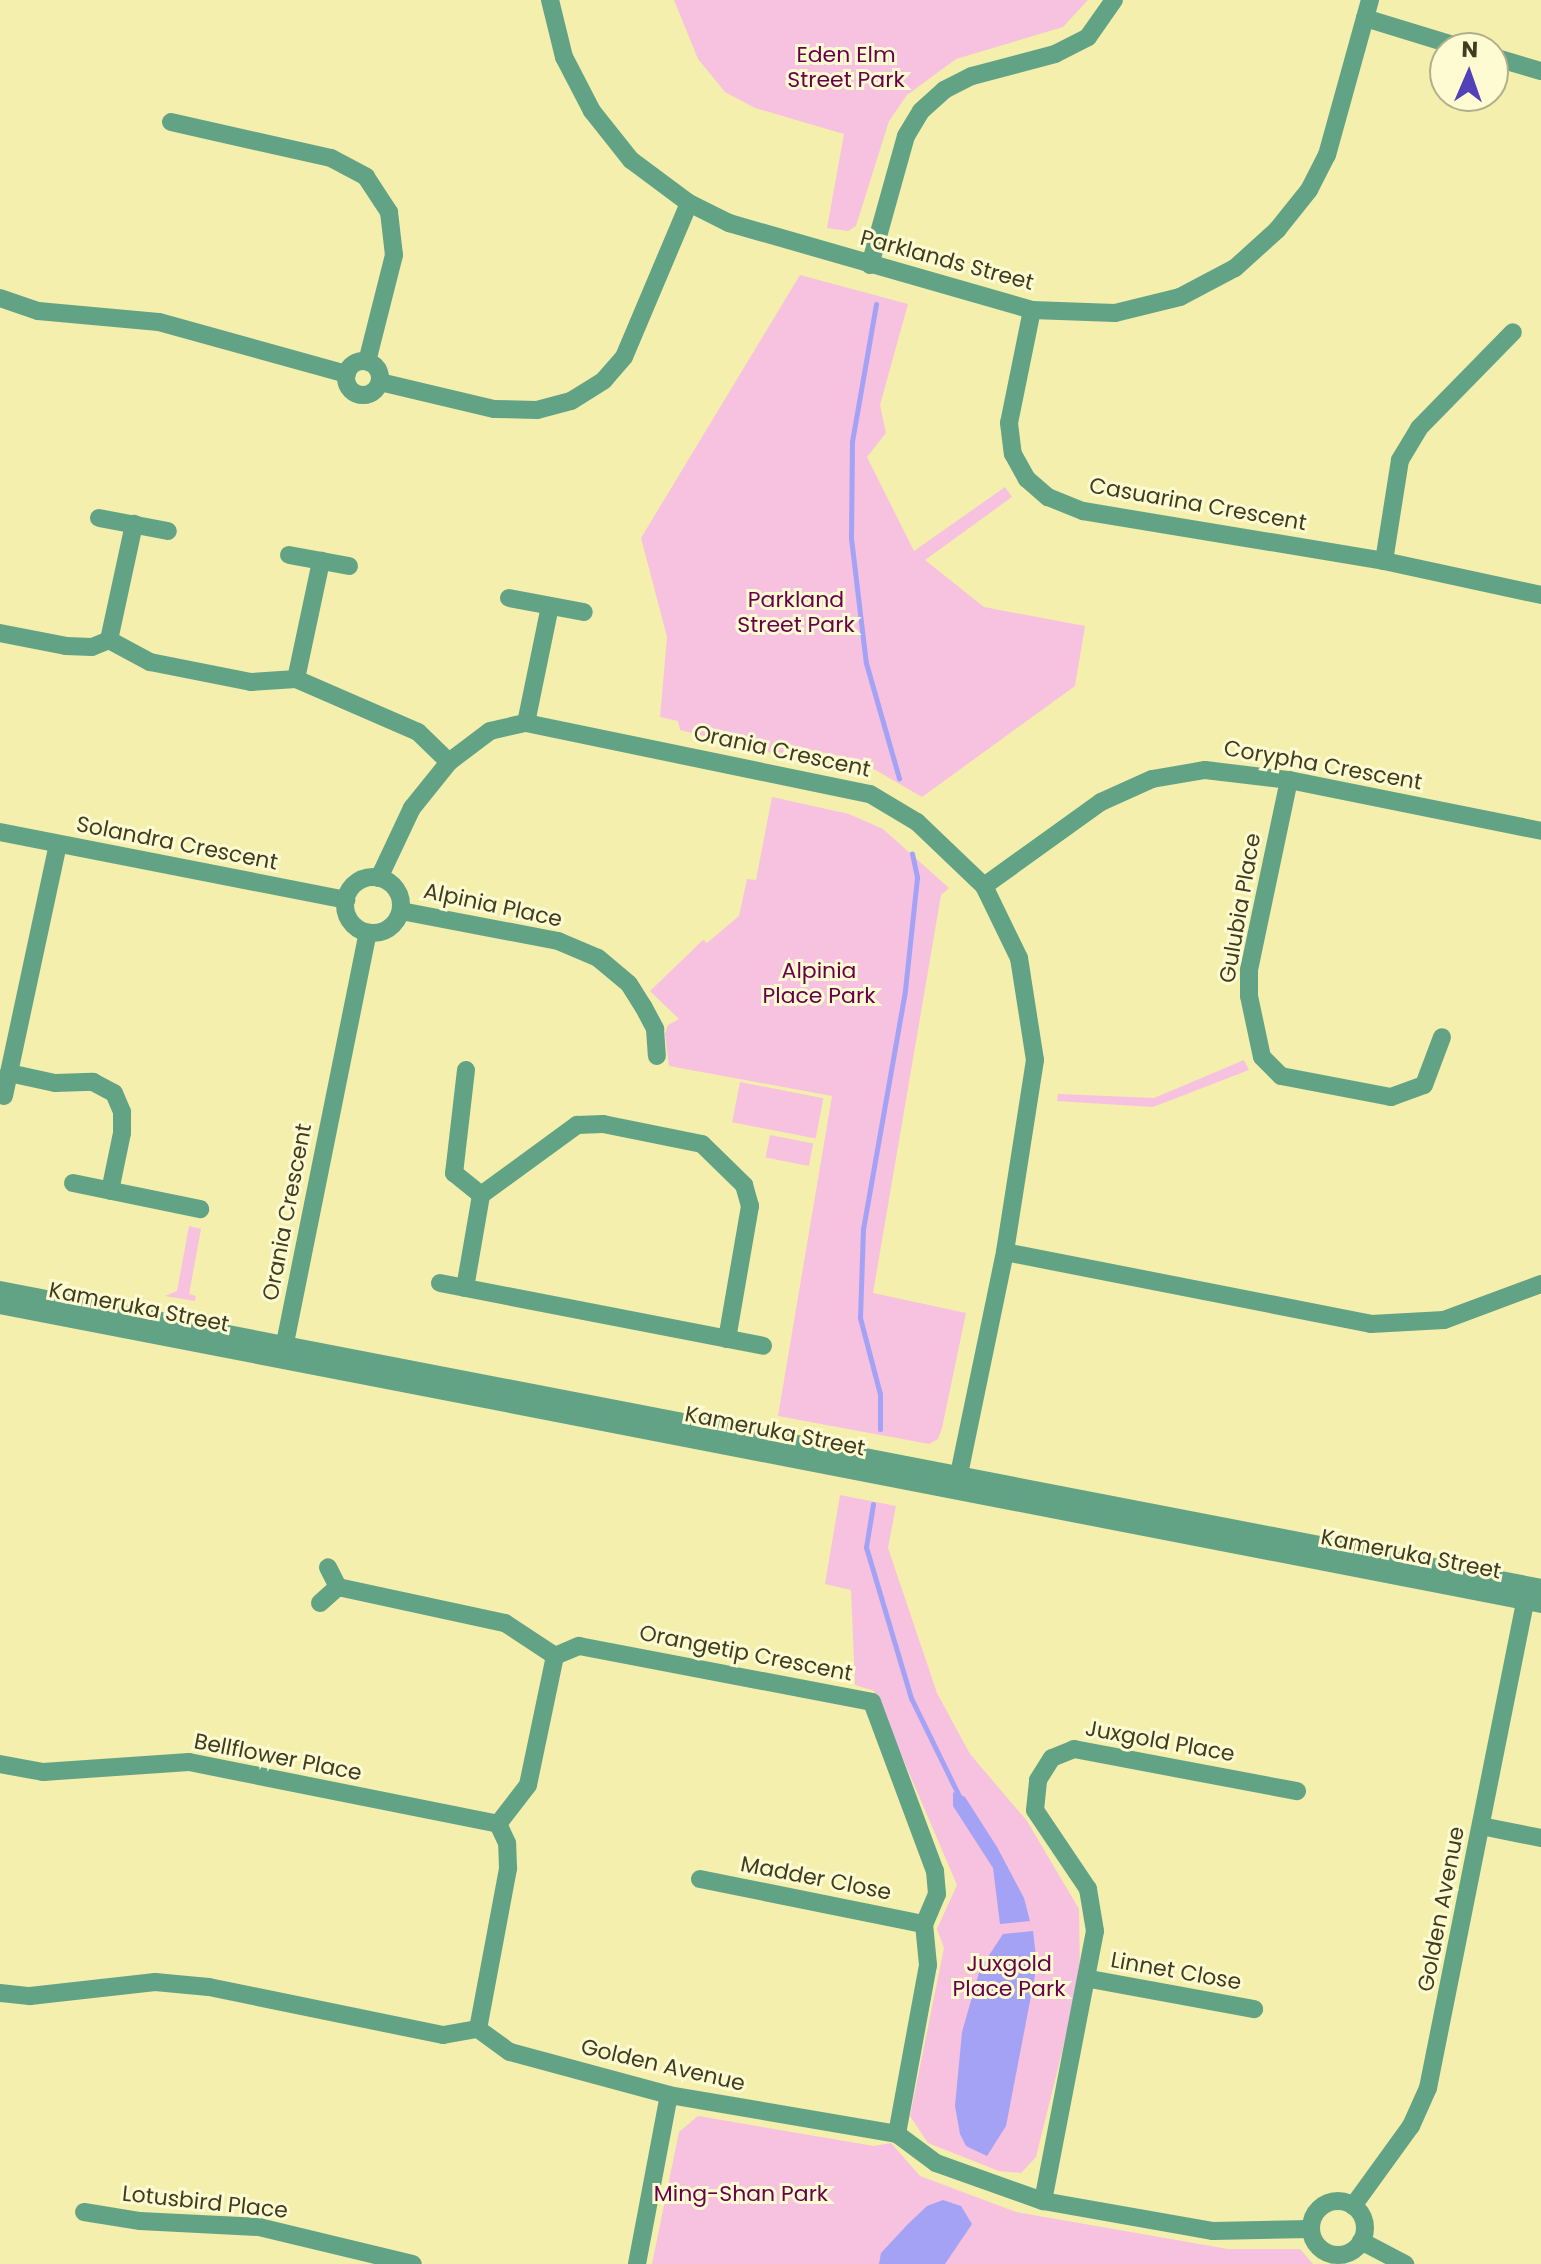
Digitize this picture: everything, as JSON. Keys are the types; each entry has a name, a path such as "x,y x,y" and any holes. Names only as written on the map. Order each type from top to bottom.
{"street":[{"name":"Parklands Street","path":"550,0 564,57 592,111 631,160 689,203 729,223 1032,310 1115,313 1180,297 1235,268 1277,230 1309,190 1327,155 1367,9"},
{"path":"870,265 906,136 921,111 944,90 972,76 1055,54 1088,37 1114,0"},
{"path":"1367,9 1429,34"},
{"path":"1509,62 1541,71"},
{"path":"171,122 331,158 366,177 389,212 394,255 367,362"},
{"path":"380,382 494,409 537,410 571,401 604,380 624,357 689,203"},
{"path":"0,298 38,311 159,322 347,374"},
{"name":"Casuarina Crescent","path":"1032,310 1009,423 1013,454 1027,479 1048,497 1083,511 1384,561 1541,595"},
{"path":"1384,561 1400,460 1419,428 1513,332"},
{"path":"367,362 379,371 380,382 374,391 359,394 350,389 347,374 352,365 367,362"},
{"path":"99,518 168,531"},
{"path":"109,640 134,524"},
{"path":"289,555 349,566"},
{"path":"296,679 321,561"},
{"path":"509,598 584,612"},
{"path":"526,723 550,606"},
{"path":"0,633 66,646 92,647 109,640"},
{"path":"109,640 150,662 251,682 296,679 418,732 449,762"},
{"name":"Orania Crescent","path":"379,878 412,808 449,762 490,731 526,723 870,794 917,822 984,886 1019,958 1035,1060 1005,1252 957,1483"},
{"name":"Corypha Crescent","path":"984,886 1101,802 1152,779 1205,770 1289,780 1541,831"},
{"name":"Gulubia Place","path":"1289,780 1249,970 1251,1010 1262,1057 1281,1076 1391,1097 1424,1085 1442,1037"},
{"name":"Solandra Crescent","path":"0,832 346,900"},
{"path":"4,1096 58,844"},
{"path":"379,878 399,893 401,911 393,926 368,933 353,924 346,900 354,885 379,878"},
{"name":"Alpinia Place","path":"401,911 558,941 598,958 629,984 643,1006 655,1029 657,1056"},
{"name":"Orania Crescent","path":"283,1352 368,933"},
{"path":"466,1070 454,1173 481,1195"},
{"path":"9,1073 55,1083 93,1082 114,1093 122,1112 122,1133 110,1191"},
{"path":"465,1288 481,1195 577,1125 603,1124 702,1144 744,1185 750,1206 727,1339"},
{"path":"73,1183 200,1209"},
{"path":"1005,1252 1371,1324 1444,1320 1540,1289"},
{"path":"440,1283 763,1346"},
{"name":"Kameruka Street","path":"0,1290 283,1352 957,1483 1533,1602"},
{"name":"Kameruka Street","path":"0,1305 283,1352"},
{"name":"Kameruka Street","path":"957,1483 1541,1588"},
{"path":"328,1567 338,1587"},
{"path":"320,1603 338,1587"},
{"path":"0,1993 30,1996 155,1982 209,1987 443,2035 478,2029 508,1868 507,1843 498,1824 528,1785 555,1656 505,1623 338,1587"},
{"name":"Golden Avenue","path":"1353,2206 1411,2126 1428,2088 1481,1826 1533,1602"},
{"name":"Orangetip Crescent","path":"555,1656 579,1646 872,1702 935,1871 937,1894 924,1924 928,1965 897,2134"},
{"name":"Juxgold Place","path":"1043,2201 1090,1979 1095,1931 1088,1889 1035,1810 1038,1780 1052,1758 1074,1749 1096,1750 1297,1791"},
{"name":"Bellflower Place","path":"0,1764 43,1772 189,1762 498,1824"},
{"path":"1481,1826 1541,1838"},
{"name":"Madder Close","path":"700,1879 924,1924"},
{"name":"Linnet Close","path":"1090,1979 1254,2009"},
{"name":"Golden Avenue","path":"478,2029 510,2052 669,2095 897,2134 936,2163 1043,2201 1213,2231 1311,2229"},
{"path":"637,2264 669,2095"},
{"path":"1329,2203 1353,2206 1363,2218 1361,2241 1349,2253 1331,2255 1317,2245 1311,2229 1316,2213 1329,2203"},
{"name":"Lotusbird Place","path":"84,2212 140,2221 259,2227 413,2264"},
{"path":"1361,2241 1405,2264"}],"green space":[{"name":"Eden Elm Street Park","path":"674,0 1088,0 1063,27 956,59 907,95 889,121 856,226 848,231 827,228 844,134 755,108 725,92 698,59"},
{"name":"Parkland Street Park","path":"800,275 908,304 880,405 886,433 867,457 914,551 1005,487 1012,497 925,560 984,607 1085,626 1075,686 922,797 858,760 794,746 784,756 680,730 678,721 660,717 667,637 641,538"},
{"name":"Alpinia Place Park","path":"772,797 849,814 883,829 949,888 941,895 873,1293 966,1313 942,1428 938,1439 929,1444 778,1416 832,1096 669,1066 665,1034 668,1025 679,1019 650,991 703,940 707,943 739,916 747,879 756,880"},
{"path":"1244,1060 1249,1070 1153,1107 1057,1101 1058,1094 1154,1098"},
{"path":"740,1082 823,1098 816,1138 732,1122"},
{"path":"770,1135 813,1143 809,1166 766,1158"},
{"path":"189,1226 201,1229 189,1294 196,1296 195,1301 165,1296 177,1291"},
{"name":"Juxgold Place Park","path":"840,1495 896,1506 888,1548 937,1693 970,1754 1027,1821 1079,1909 1080,1979 1036,2157 1021,2173 999,2171 928,2143 910,2116 944,1948 937,1929 957,1885 874,1691 855,1685 851,1590 825,1584"},
{"name":"Ming-Shan Park","path":"698,2116 874,2146 891,2143 920,2176 1016,2212 1228,2249 1300,2249 1313,2264 652,2264 679,2132"}],"shaded area":[{"path":"953,1792 965,1797 997,1847 1024,1898 1030,1921 1000,1924 993,1868 953,1806"},
{"path":"1033,1931 1037,1965 1006,2126 987,2156 966,2146 960,2134 955,2106 962,2032 980,1969 1003,1934"},
{"path":"943,2200 961,2206 972,2224 945,2264 879,2264 881,2253 908,2224 927,2206"}],"waterway":[{"path":"876,304 852,441 851,538 866,663 899,778"},
{"path":"880,1429 880,1394 860,1318 863,1229 905,990 917,877 912,854"},
{"path":"873,1504 866,1547 911,1698 960,1798"}]}
